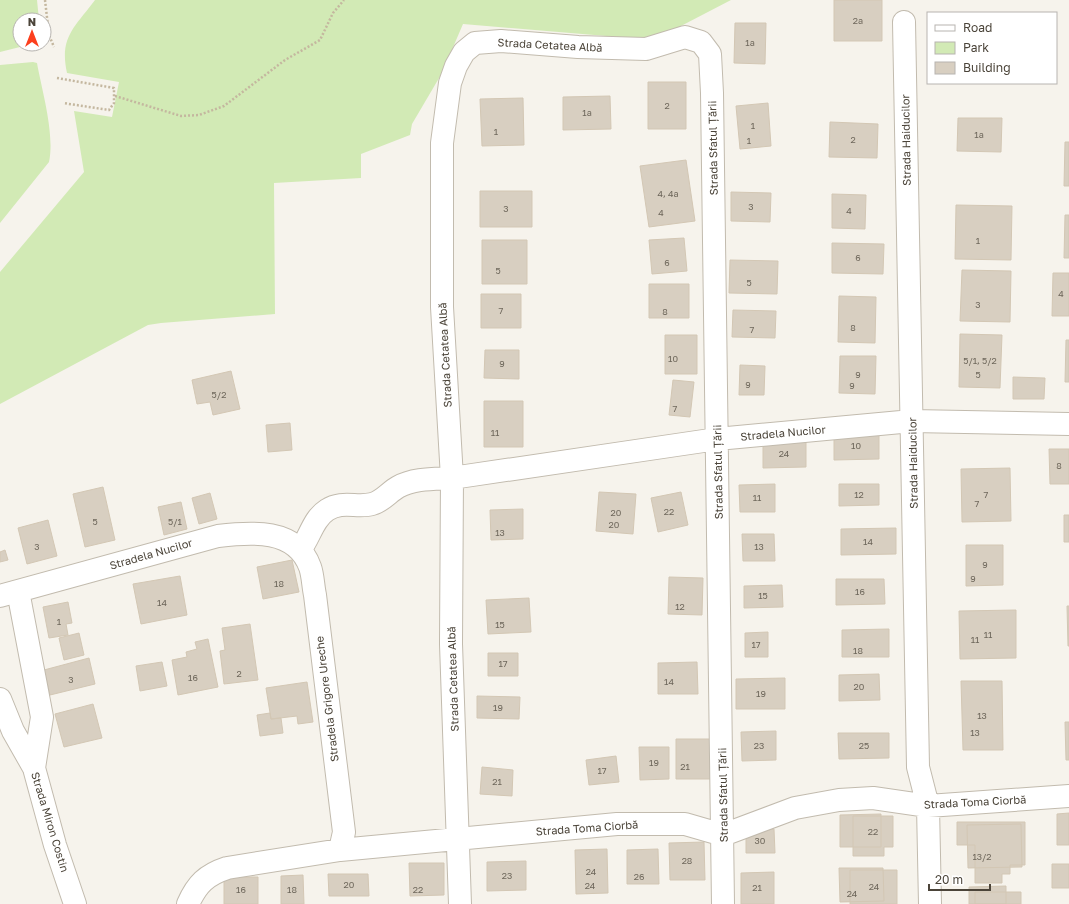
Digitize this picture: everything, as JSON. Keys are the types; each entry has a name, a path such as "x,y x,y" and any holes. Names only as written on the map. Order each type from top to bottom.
{"street":[{"name":"Strada Haiducilor","path":"904,22 918,767 928,806 930,904"},
{"name":"Strada Cetatea Albă","path":"460,904 451,644 452,478 442,307 442,143 450,83 458,61 464,52 476,43 501,41 578,47 646,49 685,37 700,42"},
{"name":"Strada Sfatul Țării","path":"700,42 710,54 712,93 723,904"},
{"name":"Stradela Nucilor","path":"9,594 218,536 252,532 288,540 300,550 308,540 314,524 327,510 342,504 372,504 384,499 398,487 412,482 452,478 717,439 912,421 1069,424"},
{"name":"Stradela Grigore Ureche","path":"300,550 310,566 315,595 344,832 340,850"},
{"path":"9,594 42,717 34,768"},
{"name":"Strada Miron Costin","path":"0,699 12,731 34,768 55,845 75,904"},
{"name":"Strada Toma Ciorbă","path":"188,904 198,885 212,873 227,868 340,850 617,824 685,824 723,835 746,824 795,808 839,800 873,798 928,806 1069,796"}],"path":[{"path":"45,0 50,35 54,47"},
{"path":"115,96 181,116 199,115 224,106 285,60 320,40 334,13 344,0"},
{"path":"57,78 114,88 114,103 109,110 63,103"}],"green space":[{"path":"0,0 37,0 38,12 12,12 12,49 0,52"},
{"path":"95,0 731,0 654,40 463,24 442,73 412,124 410,135 361,154 361,178 274,183 275,314 148,325 0,404 0,272 84,172 74,111 112,117 119,82 67,73 65,61 65,50 70,33"},
{"path":"33,62 37,63 47,112 50,139 49,162 0,223 0,65"}],"building":[{"path":"834,0 882,0 882,41 834,41"},
{"path":"735,23 766,23 765,64 734,63"},
{"path":"648,82 686,82 686,129 648,129"},
{"path":"610,96 611,129 563,130 563,97"},
{"path":"523,98 524,145 482,146 480,99"},
{"path":"768,103 771,146 740,149 736,106"},
{"path":"958,118 1002,118 1001,152 957,151"},
{"path":"830,122 878,124 877,158 829,157"},
{"path":"1065,142 1069,142 1069,186 1064,186"},
{"path":"686,160 695,221 649,227 640,166"},
{"path":"480,191 532,191 532,227 480,227"},
{"path":"731,192 771,193 770,222 731,221"},
{"path":"832,194 866,195 865,229 832,228"},
{"path":"956,205 1012,206 1011,260 955,259"},
{"path":"1065,215 1069,215 1069,258 1064,258"},
{"path":"684,238 687,271 652,274 649,240"},
{"path":"482,240 527,240 527,284 482,284"},
{"path":"832,243 884,244 883,274 832,273"},
{"path":"730,260 778,261 777,294 729,293"},
{"path":"962,270 1011,271 1010,322 960,321"},
{"path":"1053,273 1069,273 1069,316 1052,316"},
{"path":"649,284 689,284 689,318 649,318"},
{"path":"481,294 521,294 521,328 481,328"},
{"path":"839,296 876,297 875,343 838,342"},
{"path":"733,310 776,311 775,338 732,337"},
{"path":"960,334 1002,335 1000,388 959,387"},
{"path":"665,335 697,335 697,374 665,374"},
{"path":"1066,340 1069,340 1069,382 1065,382"},
{"path":"485,350 519,350 519,379 484,378"},
{"path":"840,356 876,356 875,394 839,393"},
{"path":"740,365 765,366 764,395 739,395"},
{"path":"231,371 240,409 213,415 210,402 197,404 192,380"},
{"path":"1013,377 1045,378 1044,399 1013,399"},
{"path":"673,380 694,382 690,417 669,415"},
{"path":"484,401 523,401 523,447 484,447"},
{"path":"290,423 292,450 268,452 266,425"},
{"path":"879,432 879,459 834,460 834,433"},
{"path":"806,439 806,467 763,468 763,440"},
{"path":"1049,449 1069,449 1069,484 1050,484"},
{"path":"1010,468 1011,521 962,522 961,469"},
{"path":"775,484 775,512 740,512 739,485"},
{"path":"839,484 879,484 879,505 839,506"},
{"path":"103,487 115,540 85,547 73,494"},
{"path":"599,492 636,494 633,534 596,531"},
{"path":"681,492 688,525 658,532 651,498"},
{"path":"210,493 217,519 199,524 192,498"},
{"path":"181,502 187,529 164,535 158,507"},
{"path":"523,509 523,539 491,540 490,510"},
{"path":"1064,515 1069,515 1069,542 1064,542"},
{"path":"48,520 57,556 27,564 18,528"},
{"path":"896,528 896,554 841,555 841,529"},
{"path":"742,534 774,534 775,561 743,561"},
{"path":"966,545 1003,545 1003,585 966,586"},
{"path":"5,550 8,560 0,562 0,552"},
{"path":"292,560 299,592 263,599 257,567"},
{"path":"180,576 187,615 141,624 133,584"},
{"path":"669,577 703,578 702,615 668,614"},
{"path":"836,579 884,579 885,604 836,605"},
{"path":"782,585 783,607 744,608 744,586"},
{"path":"529,598 531,632 488,634 486,600"},
{"path":"68,602 72,623 66,624 68,635 49,638 43,607"},
{"path":"1067,606 1069,606 1069,646 1068,646"},
{"path":"1016,610 1016,658 960,659 959,611"},
{"path":"250,624 258,680 224,684 220,651 225,650 222,628"},
{"path":"889,629 889,657 842,657 842,630"},
{"path":"768,632 768,657 745,657 745,633"},
{"path":"79,633 84,655 64,660 59,638"},
{"path":"208,639 218,687 178,695 172,660 187,657 186,652 197,649 195,642"},
{"path":"488,653 518,653 518,676 488,676"},
{"path":"89,658 95,684 50,695 44,670"},
{"path":"162,662 167,686 140,691 136,666"},
{"path":"697,662 698,694 658,694 658,663"},
{"path":"879,674 880,700 839,701 839,675"},
{"path":"785,678 785,709 736,709 736,679"},
{"path":"961,681 1002,681 1003,750 963,750"},
{"path":"307,682 313,722 298,724 297,716 271,719 266,688"},
{"path":"477,696 520,697 519,719 477,718"},
{"path":"93,704 102,738 64,747 55,714"},
{"path":"270,713 271,719 281,718 283,733 260,736 257,715"},
{"path":"1065,722 1069,722 1069,760 1066,760"},
{"path":"776,731 776,760 742,761 741,732"},
{"path":"838,733 889,733 889,758 839,759"},
{"path":"676,739 713,739 713,779 676,779"},
{"path":"639,747 669,747 669,779 640,780"},
{"path":"616,756 619,782 589,785 586,760"},
{"path":"482,767 513,770 512,796 480,794"},
{"path":"1069,813 1069,845 1057,845 1057,814"},
{"path":"881,814 881,847 840,847 840,815"},
{"path":"853,816 893,816 893,847 884,847 884,856 853,856"},
{"path":"957,822 1025,822 1025,865 1010,865 1010,874 1002,874 1002,883 975,883 975,845 957,845"},
{"path":"1021,824 1022,867 968,868 967,825"},
{"path":"774,829 775,853 746,853 746,830"},
{"path":"704,842 705,880 670,880 669,843"},
{"path":"607,849 608,893 576,894 575,850"},
{"path":"658,849 659,884 627,884 627,850"},
{"path":"526,861 526,890 487,891 487,862"},
{"path":"409,863 444,863 444,895 410,896"},
{"path":"1052,864 1069,864 1069,888 1052,888"},
{"path":"839,868 883,868 884,901 840,902"},
{"path":"850,870 897,870 897,904 850,904"},
{"path":"774,872 774,904 741,904 741,873"},
{"path":"328,874 368,874 369,896 329,896"},
{"path":"303,875 304,904 281,904 281,876"},
{"path":"224,877 258,877 258,904 224,904"},
{"path":"1006,886 1006,904 969,904 969,887"},
{"path":"975,892 1021,892 1021,904 975,904"}]}
